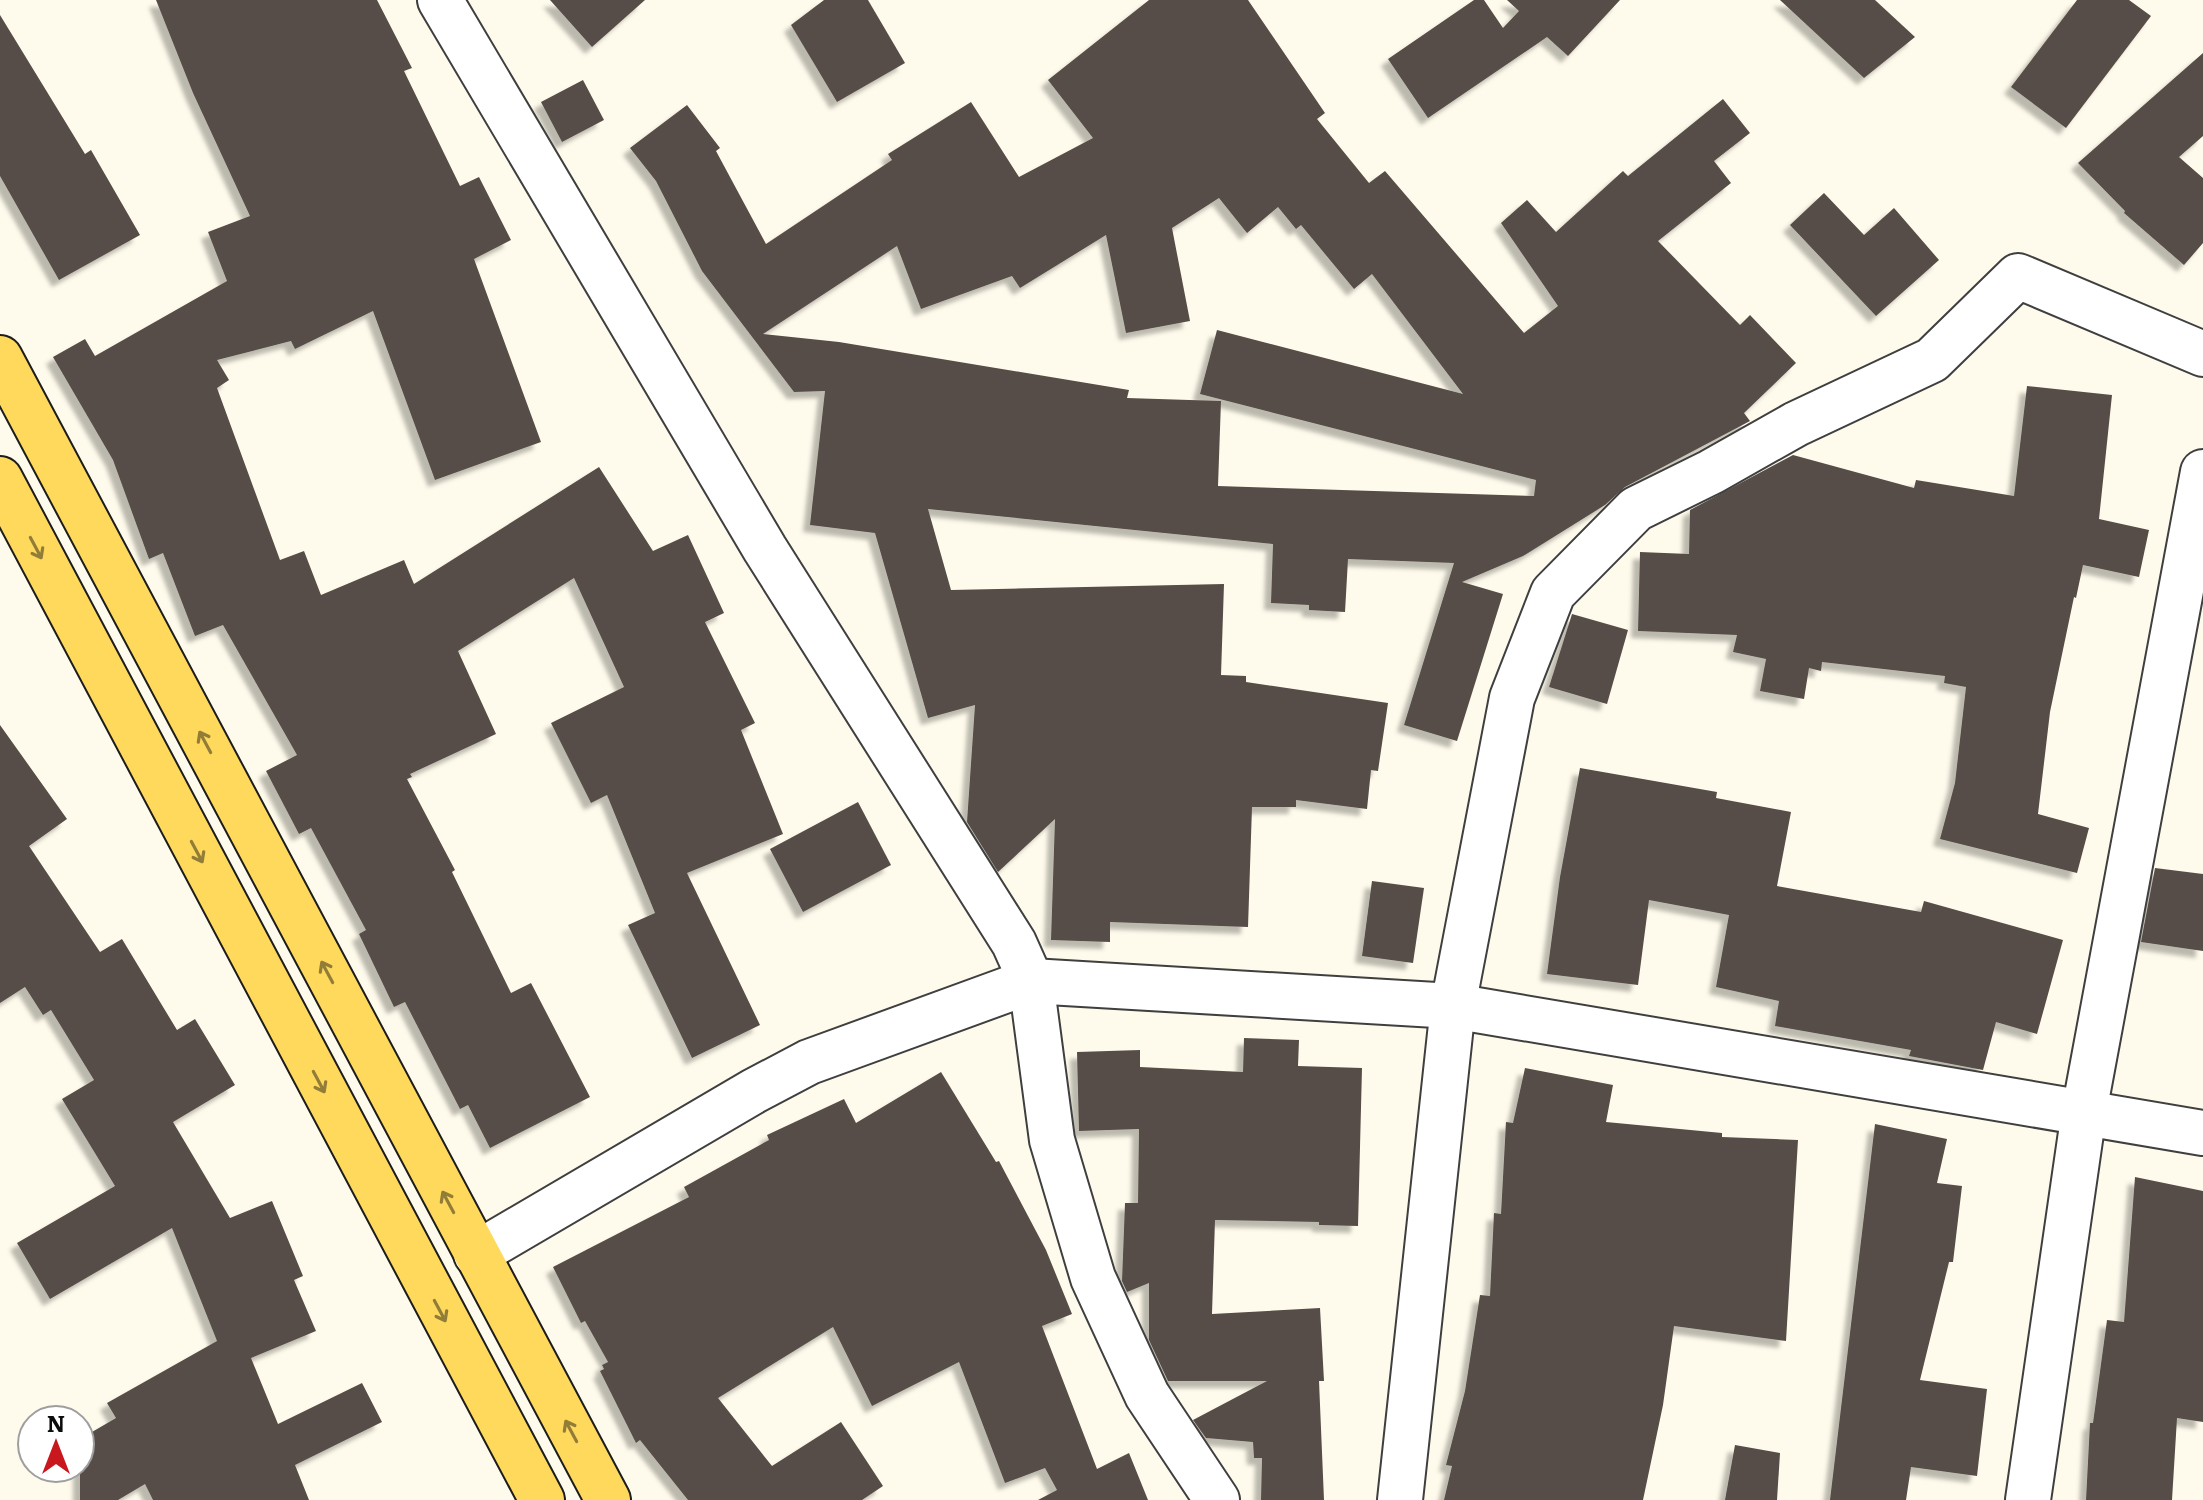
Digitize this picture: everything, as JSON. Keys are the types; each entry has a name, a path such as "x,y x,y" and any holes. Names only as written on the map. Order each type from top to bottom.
{"main road":[{"path":"0,358 608,1500"},
{"path":"0,479 542,1500"}],"street":[{"path":"440,0 765,549 998,916 1031,981 1052,1140 1093,1278 1147,1395 1217,1500"},
{"path":"1400,1500 1453,1006 1512,698 1553,593 1636,509 1711,472 1796,424 1932,360 2018,276 2203,354"},
{"path":"2028,1500 2084,1112 2203,472"},
{"path":"476,1254 809,1062 1031,981 1453,1006 2203,1133"}],"building":[{"path":"156,0 377,0 412,68 404,71 460,186 479,177 511,240 474,259 541,442 435,480 373,311 295,349 291,341 217,360 229,380 217,388 280,560 304,551 321,595 404,560 414,584 599,467 653,551 688,535 724,613 705,622 755,723 741,730 783,834 687,873 760,1025 692,1058 628,925 655,913 607,795 591,803 551,723 624,687 574,578 458,651 496,734 410,774 412,777 407,779 455,870 452,872 511,993 531,983 590,1097 490,1148 468,1105 460,1109 405,1002 394,1007 359,934 366,930 311,828 299,834 266,771 297,755 223,625 195,636 163,553 149,559 113,460 53,357 85,339 95,356 227,281 208,232 250,216 193,93"},
{"path":"550,0 645,0 592,47"},
{"path":"824,0 868,0 905,63 837,102 791,25"},
{"path":"1149,0 1248,0 1325,113 1317,119 1369,183 1385,171 1524,333 1558,306 1501,223 1527,200 1556,232 1623,171 1628,176 1723,99 1750,133 1714,161 1731,183 1658,241 1740,325 1750,315 1796,363 1744,413 1750,421 1625,487 1605,505 1523,556 1462,582 1503,594 1457,741 1404,725 1454,563 1348,559 1345,612 1309,610 1309,605 1271,603 1273,544 928,509 951,590 1224,584 1221,675 1246,676 1246,682 1388,703 1378,771 1371,770 1367,809 1296,800 1296,807 1252,807 1248,927 1110,922 1110,942 1051,940 1055,819 998,872 967,822 975,705 928,718 875,533 810,525 825,391 794,392 702,271 656,181 630,148 687,105 720,148 716,151 766,244 892,160 888,154 971,102 1019,177 1093,138 1048,80","holes":["1219,198 1247,233 1278,207 1296,229 1301,225 1354,289 1372,274 1463,394 1217,330 1200,394 1536,480 1534,496 1218,486 1221,401 1127,398 1129,390 839,342 763,334 897,246 921,309 1012,276 1020,288 1106,235 1126,333 1190,321 1172,228"]},
{"path":"1474,0 1484,0 1503,28 1519,11 1507,0 1620,0 1568,56 1547,37 1428,118 1388,59"},
{"path":"1780,0 1875,0 1915,37 1864,78"},
{"path":"2077,0 2129,0 2151,16 2066,128 2011,87"},
{"path":"0,15 85,154 91,150 140,235 59,280 0,176"},
{"path":"2203,53 2203,136 2179,157 2203,178 2203,243 2184,265 2124,213 2078,163"},
{"path":"583,80 604,120 562,142 541,102"},
{"path":"1824,193 1864,235 1894,208 1939,260 1876,316 1790,225"},
{"path":"2027,386 2112,395 2099,519 2149,530 2139,577 2083,565 2074,597 2050,712 2038,814 2089,828 2077,873 1940,839 1955,783 1966,687 1944,683 1945,676 1822,662 1821,671 1809,668 1804,699 1760,691 1766,659 1733,652 1737,635 1638,631 1640,552 1689,554 1690,510 1793,455 1914,488 1916,480 2014,496"},
{"path":"1572,614 1628,630 1607,704 1549,687"},
{"path":"0,725 67,819 29,846 100,952 122,939 177,1030 195,1019 235,1085 173,1122 230,1218 272,1201 303,1276 294,1280 316,1331 251,1358 278,1424 362,1383 382,1422 295,1465 309,1500 153,1500 145,1484 118,1500 80,1500 80,1484 96,1484 96,1430 116,1418 107,1403 217,1341 172,1228 50,1299 17,1243 115,1186 62,1099 94,1080 51,1010 43,1015 25,987 0,1003"},
{"path":"1580,768 1717,792 1716,798 1791,812 1777,886 1921,912 1924,901 2063,940 2037,1034 1996,1022 1983,1070 1909,1056 1911,1050 1775,1026 1779,1001 1716,987 1729,915 1649,900 1638,985 1547,974 1560,877"},
{"path":"858,802 891,865 803,912 770,849"},
{"path":"2155,868 2203,874 2203,951 2141,942"},
{"path":"1372,881 1424,888 1413,963 1362,956"},
{"path":"1244,1038 1299,1040 1298,1066 1362,1068 1358,1226 1215,1220 1212,1314 1320,1308 1324,1381 1319,1381 1324,1500 1261,1500 1262,1458 1254,1458 1253,1442 1206,1438 1193,1420 1267,1381 1168,1381 1149,1340 1149,1283 1127,1292 1122,1281 1125,1203 1138,1203 1139,1129 1079,1131 1077,1052 1140,1050 1140,1067 1243,1072"},
{"path":"1525,1068 1613,1085 1606,1122 1722,1133 1722,1137 1798,1140 1786,1341 1674,1326 1663,1405 1643,1500 1444,1500 1452,1466 1446,1465 1465,1391 1480,1295 1490,1296 1494,1213 1501,1214 1506,1122 1513,1123"},
{"path":"941,1072 996,1162 999,1161 1046,1250 1072,1314 1042,1326 1097,1469 1129,1453 1148,1500 1038,1500 1057,1490 1045,1468 1005,1483 959,1362 872,1406 833,1327 718,1398 772,1466 841,1422 883,1486 862,1500 688,1500 640,1440 636,1443 600,1371 604,1369 602,1365 608,1362 585,1321 581,1323 553,1267 689,1197 684,1187 769,1140 767,1135 844,1099 856,1123"},
{"path":"1875,1124 1947,1139 1937,1183 1962,1186 1953,1262 1949,1262 1920,1380 1987,1389 1977,1476 1911,1467 1906,1500 1830,1500"},
{"path":"2135,1177 2203,1191 2203,1422 2177,1418 2172,1500 2086,1500 2090,1423 2093,1423 2107,1320 2124,1322"},
{"path":"1735,1445 1780,1453 1777,1500 1725,1500"}]}
